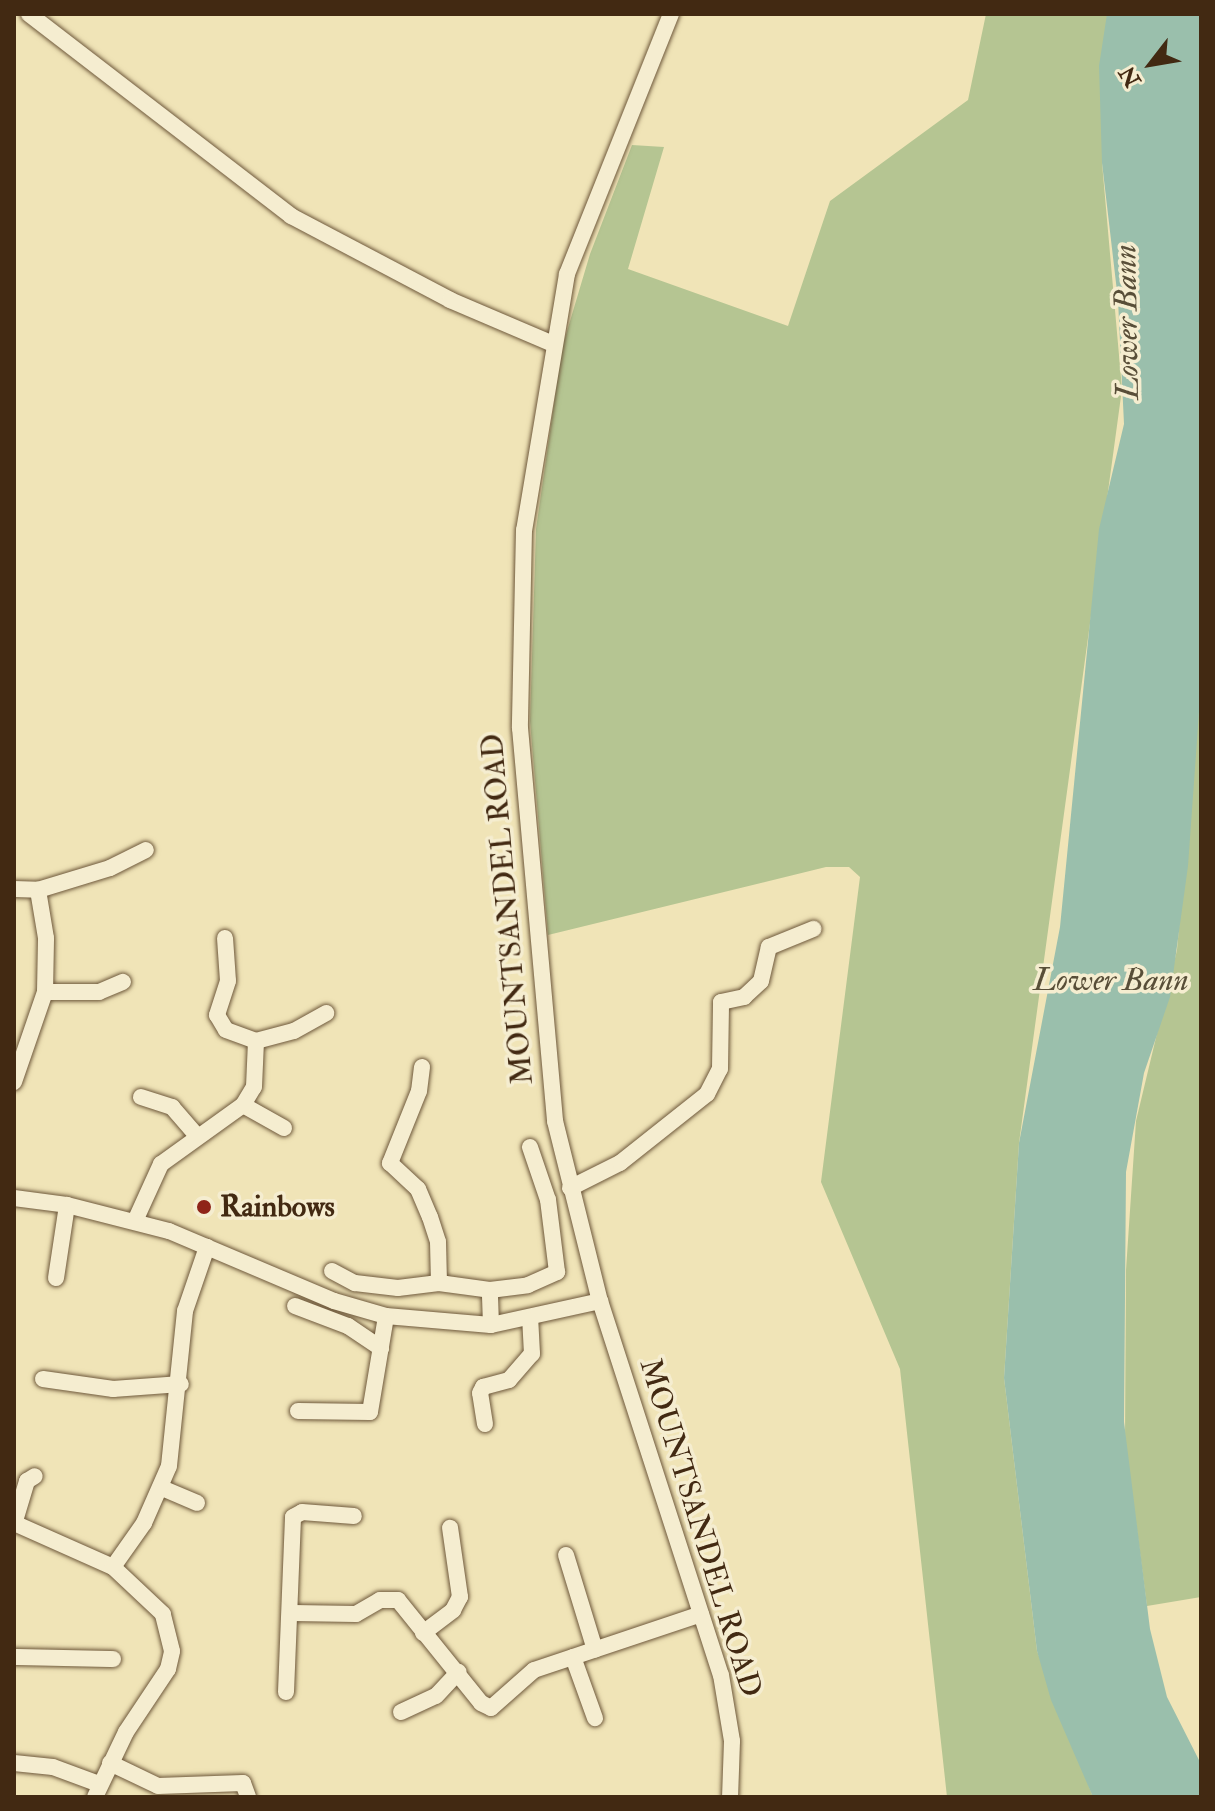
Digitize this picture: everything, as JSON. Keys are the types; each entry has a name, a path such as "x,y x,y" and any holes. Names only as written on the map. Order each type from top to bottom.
{"street":[{"path":"29,14 291,216 450,300 553,344"},
{"name":"MOUNTSANDEL ROAD","path":"671,14 576,245 553,344 524,530 520,728 555,1121 600,1301 701,1614 730,1716 730,1797"},
{"path":"14,889 38,890 110,868 146,850"},
{"path":"14,1082 19,1060 45,992 46,938 38,890"},
{"path":"570,1188 620,1163 707,1094 720,1069 721,1002 744,997 761,981 769,947 813,929"},
{"path":"225,938 228,981 217,1015 226,1030 256,1041 294,1031 326,1013"},
{"path":"45,992 99,992 123,982"},
{"path":"135,1221 153,1175 196,1135 243,1105 254,1087 256,1041"},
{"path":"422,1067 419,1091 390,1163 418,1189 430,1217 438,1242 439,1283"},
{"path":"141,1097 172,1107 196,1135"},
{"path":"243,1105 284,1128"},
{"path":"332,1271 355,1283 398,1288 439,1283 490,1290 528,1285 557,1272 548,1200 530,1147"},
{"path":"14,1198 67,1205 135,1221 207,1247 334,1301 386,1316 446,1325 491,1325 530,1320 600,1301"},
{"path":"56,1278 67,1205"},
{"path":"113,1567 162,1488 175,1442 185,1311 207,1247"},
{"path":"490,1290 491,1325"},
{"path":"295,1306 348,1326 381,1348"},
{"path":"298,1411 370,1412 386,1316"},
{"path":"485,1424 480,1393 483,1387 509,1380 532,1354 530,1320"},
{"path":"43,1379 113,1389 181,1384"},
{"path":"14,1763 67,1770 97,1791 110,1763 160,1684 172,1651 163,1614 113,1567 15,1522 27,1481 35,1476"},
{"path":"162,1488 197,1503"},
{"path":"286,1692 293,1613 293,1517 302,1512 354,1516"},
{"path":"423,1633 453,1610 460,1597 450,1528"},
{"path":"566,1555 595,1650"},
{"path":"293,1613 356,1614 389,1597 398,1600 423,1633 491,1708 523,1677 701,1614"},
{"path":"14,1657 113,1659"},
{"path":"573,1657 595,1718"},
{"path":"401,1712 436,1696 458,1672"},
{"path":"110,1763 158,1786 243,1783 248,1797"}],"shaded area":[{"path":"986,14 1113,14 1102,163 1122,389 1019,1143 1004,1378 1037,1651 1093,1797 947,1797 900,1369 821,1182 860,877 849,867 826,867 548,935 530,721 536,529 562,348 590,254 632,145 664,147 628,269 788,326 830,201 968,100"},
{"path":"1201,684 1201,1597 1147,1606 1125,1440 1126,1270 1136,1121 1177,950"}],"water":[{"name":"Lower Bann","path":"1107,14 1201,14 1201,684 1188,866 1170,997 1144,1073 1126,1172 1124,1422 1150,1629 1167,1697 1201,1764 1201,1797 1093,1797 1051,1700 1037,1651 1004,1378 1019,1143 1060,927 1099,529 1124,424 1118,300 1102,163 1099,66"}],"place":[{"name":"Rainbows","path":"204,1207"}]}
